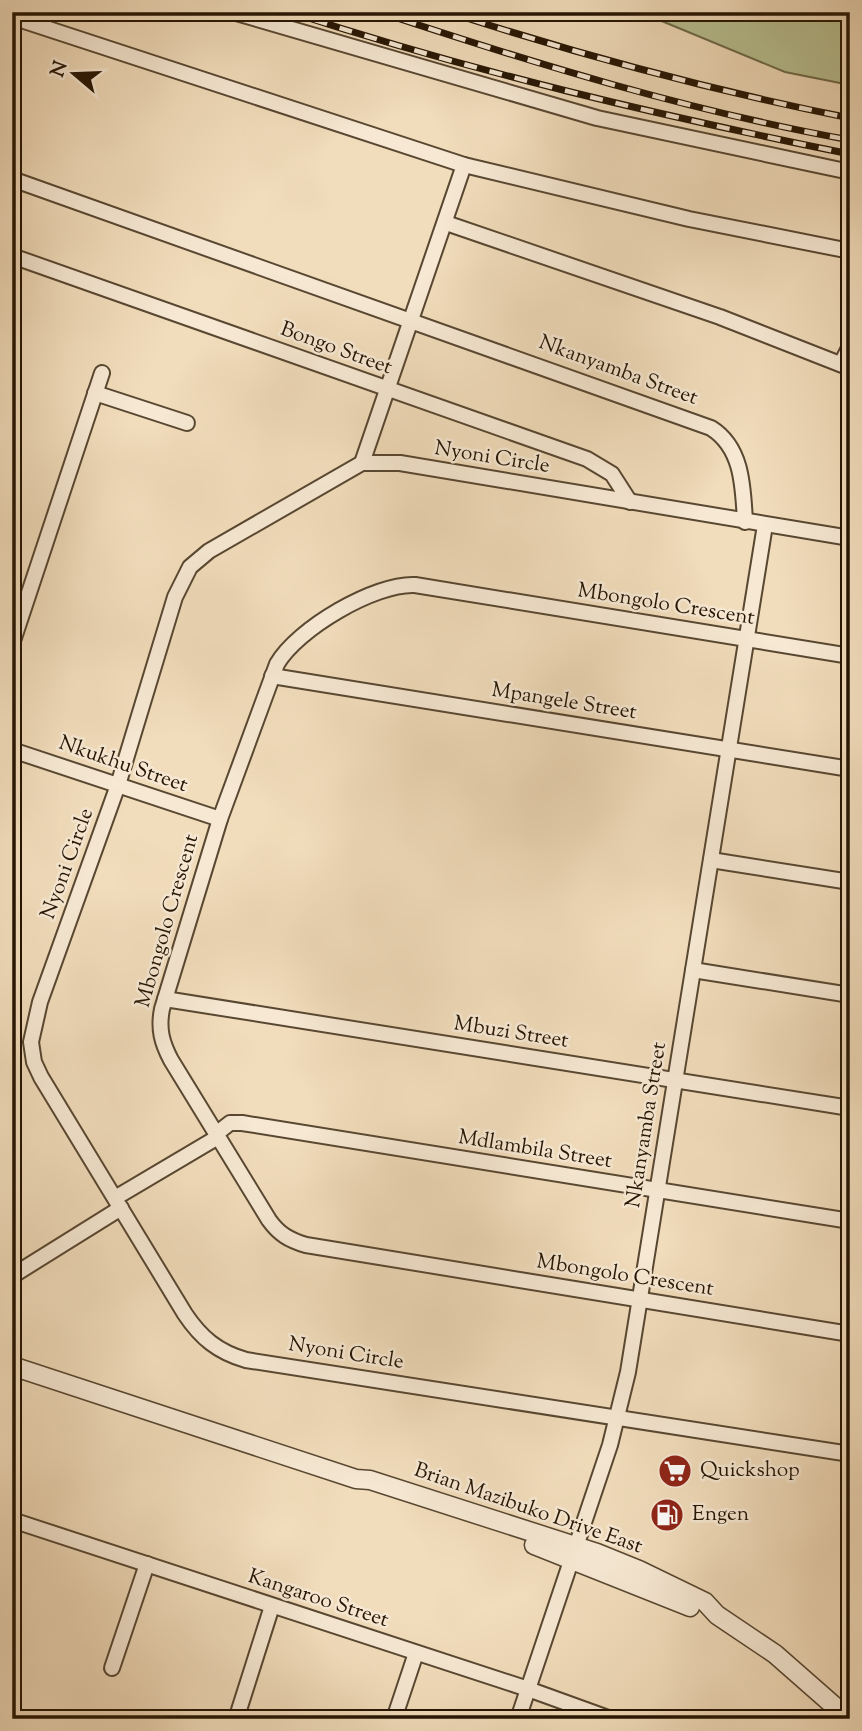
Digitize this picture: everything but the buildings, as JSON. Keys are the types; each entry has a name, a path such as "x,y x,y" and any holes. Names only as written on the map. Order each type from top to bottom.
{"street":[{"path":"233,12 597,118 850,172"},
{"path":"12,17 464,165 690,219 850,251"},
{"path":"362,463 464,165"},
{"name":"Nkanyamba Street","path":"12,179 711,428 729,443 735,456 740,470 745,522"},
{"path":"446,223 720,317 846,366 850,346"},
{"name":"Bongo Street","path":"12,256 587,460 612,474 630,502"},
{"path":"12,644 102,373"},
{"path":"95,393 187,423"},
{"name":"Nyoni Circle","path":"850,538 400,463 362,463 209,551 190,568 175,597 118,785 40,1002 31,1042 34,1062 41,1077 194,1328 206,1342 225,1353 246,1360 850,1454"},
{"name":"Nkanyamba Street","path":"518,1719 618,1417 658,1192 765,525"},
{"name":"Mbongolo Crescent","path":"850,656 415,585 398,585 379,590 346,607 302,635 281,657 272,676 220,819 160,1020 161,1038 171,1060 269,1220 290,1240 306,1245 850,1334"},
{"name":"Mpangele Street","path":"272,676 850,769"},
{"name":"Nkukhu Street","path":"12,750 220,819"},
{"path":"711,860 850,882"},
{"path":"693,970 850,995"},
{"name":"Mbuzi Street","path":"165,999 850,1108"},
{"path":"12,1276 217,1135 230,1123 201,1108"},
{"name":"Mdlambila Street","path":"230,1123 850,1222"},
{"name":"Brian Mazibuko Drive East","path":"12,1366 356,1479 366,1486 573,1552 615,1560 705,1602 717,1615 775,1654 849,1719"},
{"name":"Kangaroo Street","path":"12,1520 528,1689 611,1719"},
{"path":"112,1668 147,1564"},
{"path":"239,1710 272,1606"},
{"path":"394,1719 416,1653"}],"green space":[{"path":"632,12 850,12 850,85 785,72 652,17"}],"railway":[{"path":"290,12 428,54 568,91 850,154"},
{"path":"379,12 612,84 730,115 850,140"},
{"path":"448,12 648,71 850,118"}],"place":[{"name":"Quickshop","path":"675,1471"},
{"name":"Engen","path":"667,1515"}]}
